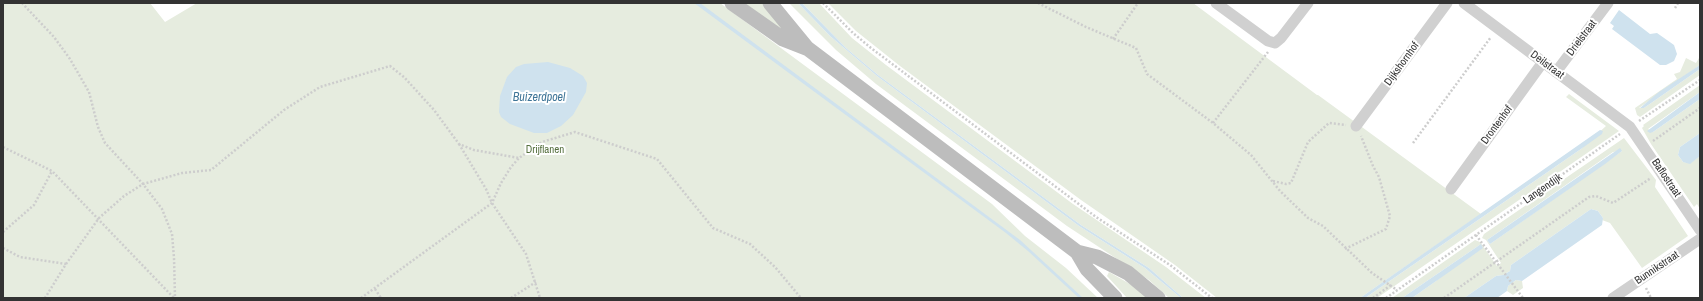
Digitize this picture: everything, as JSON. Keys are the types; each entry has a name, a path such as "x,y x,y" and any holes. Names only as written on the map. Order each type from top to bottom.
{"main road":[{"path":"732,3 783,39 807,48"},
{"path":"770,3 807,48 1078,252 1097,256 1128,273 1158,298"},
{"path":"1078,252 1087,269 1115,298"}],"street":[{"path":"1216,3 1268,41 1275,43 1281,38 1308,3"},
{"name":"Dijkshornhof","path":"1356,126 1447,3"},
{"name":"Deilstraat","path":"1464,3 1630,127"},
{"name":"Drielstraat","path":"1556,72 1608,3"},
{"name":"Drontenhof","path":"1451,189 1543,62"},
{"name":"Baflostraat","path":"1630,127 1700,230"},
{"name":"Bunnikstraat","path":"1613,298 1700,238"}],"path":[{"path":"22,3 54,37 74,66 89,92 98,127 105,143 143,184 162,209 172,234 174,258 174,298"},
{"path":"823,3 853,33 871,48 1096,216 1170,265 1212,298"},
{"path":"1038,3 1086,28 1136,48 1147,74 1213,123 1251,155 1273,180 1280,191 1308,218 1322,226 1372,273 1397,290"},
{"path":"1112,39 1138,3"},
{"path":"1675,8 1678,3"},
{"path":"1413,143 1497,28"},
{"path":"1213,123 1275,43"},
{"path":"45,298 66,264 99,218 124,196 143,184 182,173 211,170 284,110 320,87 390,66 404,77 434,110 459,144 486,189 492,204 526,254 540,298"},
{"name":"Langendijk","path":"1386,298 1630,127 1700,80"},
{"path":"1644,147 1700,108"},
{"path":"1273,180 1286,184 1291,183 1308,142 1329,123 1356,126 1372,166 1379,177 1390,216 1386,230 1345,249"},
{"path":"361,298 492,204 510,167 519,158 542,142 575,132 657,159 713,228 750,244 775,266 801,298"},
{"path":"459,144 474,150 519,158"},
{"path":"3,147 52,171 99,218 174,298"},
{"path":"3,232 34,205 52,171"},
{"path":"1444,298 1589,197 1596,196 1612,203 1661,171"},
{"path":"1476,235 1523,298"},
{"path":"3,248 20,257 66,264"},
{"path":"512,298 536,282"},
{"path":"1373,298 1391,285"},
{"path":"375,289 381,298"}],"green space":[{"name":"Drijflanen","path":"3,3 150,3 165,22 197,3 720,3 992,204 1025,236 1066,268 1098,298 3,298"},
{"path":"744,3 762,3 782,24 790,37"},
{"path":"789,3 798,3 830,36 877,76 1079,226 1145,268 1181,298 1169,298 1149,280 1067,226 876,84 836,50"},
{"path":"802,3 819,3 852,38 886,65 1073,204 1166,267 1206,298 1183,298 1149,268 1081,225 878,75 846,48"},
{"path":"828,3 1193,3 1481,214 1360,298 1217,298 1175,265 1081,200 900,66 856,31"},
{"path":"1686,58 1696,63 1699,58 1700,65 1639,108 1644,108 1700,69 1700,75 1640,117 1637,115 1635,108 1677,79 1674,74 1680,72"},
{"path":"1700,85 1700,92 1648,129 1653,132 1700,99 1700,133 1680,147 1678,155 1683,162 1690,163 1700,156 1700,209 1697,204 1694,207 1651,144 1642,128 1644,126 1643,125"},
{"path":"1569,94 1619,131 1377,298 1365,298 1581,149 1606,126 1566,97"},
{"path":"1624,138 1656,180 1655,187 1688,236 1642,268 1610,223 1602,220 1603,218 1598,211 1591,209 1511,265 1510,271 1503,275 1496,276 1464,298 1412,298 1436,281 1481,244 1402,298 1392,298 1475,240 1480,242 1497,266 1501,263 1486,240 1482,238 1484,234","holes":["1622,151 1490,244 1487,240 1613,152"]},
{"path":"1109,272 1130,284 1148,298 1127,298 1107,276"},
{"path":"1516,280 1522,281 1523,288 1513,295 1507,291 1508,286"}],"water":[{"path":"694,3 700,3 1020,240 1083,298 1079,298 1006,233"},
{"path":"798,3 802,3 846,48 878,75 1081,225 1149,268 1183,298 1181,298 1145,268 1079,226 877,76 830,36"},
{"path":"1619,10 1650,34 1657,33 1674,45 1677,54 1674,61 1666,65 1660,65 1612,29 1614,26 1610,23"},
{"name":"Buizerdpoel","path":"548,62 570,68 583,76 587,83 586,92 573,115 561,126 547,133 534,133 510,124 501,117 499,112 500,96 507,77 516,67 524,64"},
{"path":"1700,65 1700,69 1644,108 1640,108 1659,92"},
{"path":"1700,92 1700,99 1653,132 1650,133 1647,131"},
{"path":"1600,130 1603,131 1602,134 1581,149 1365,298 1360,298"},
{"path":"1700,133 1700,156 1690,164 1683,162 1678,155 1680,147"},
{"path":"1620,148 1622,151 1605,164 1490,244 1487,240"},
{"path":"1591,209 1598,211 1603,218 1602,225 1522,281 1516,280 1508,286 1507,291 1497,298 1464,298 1496,276 1503,275 1510,271 1511,265"},
{"path":"1481,244 1483,248 1412,298 1402,298"}]}
